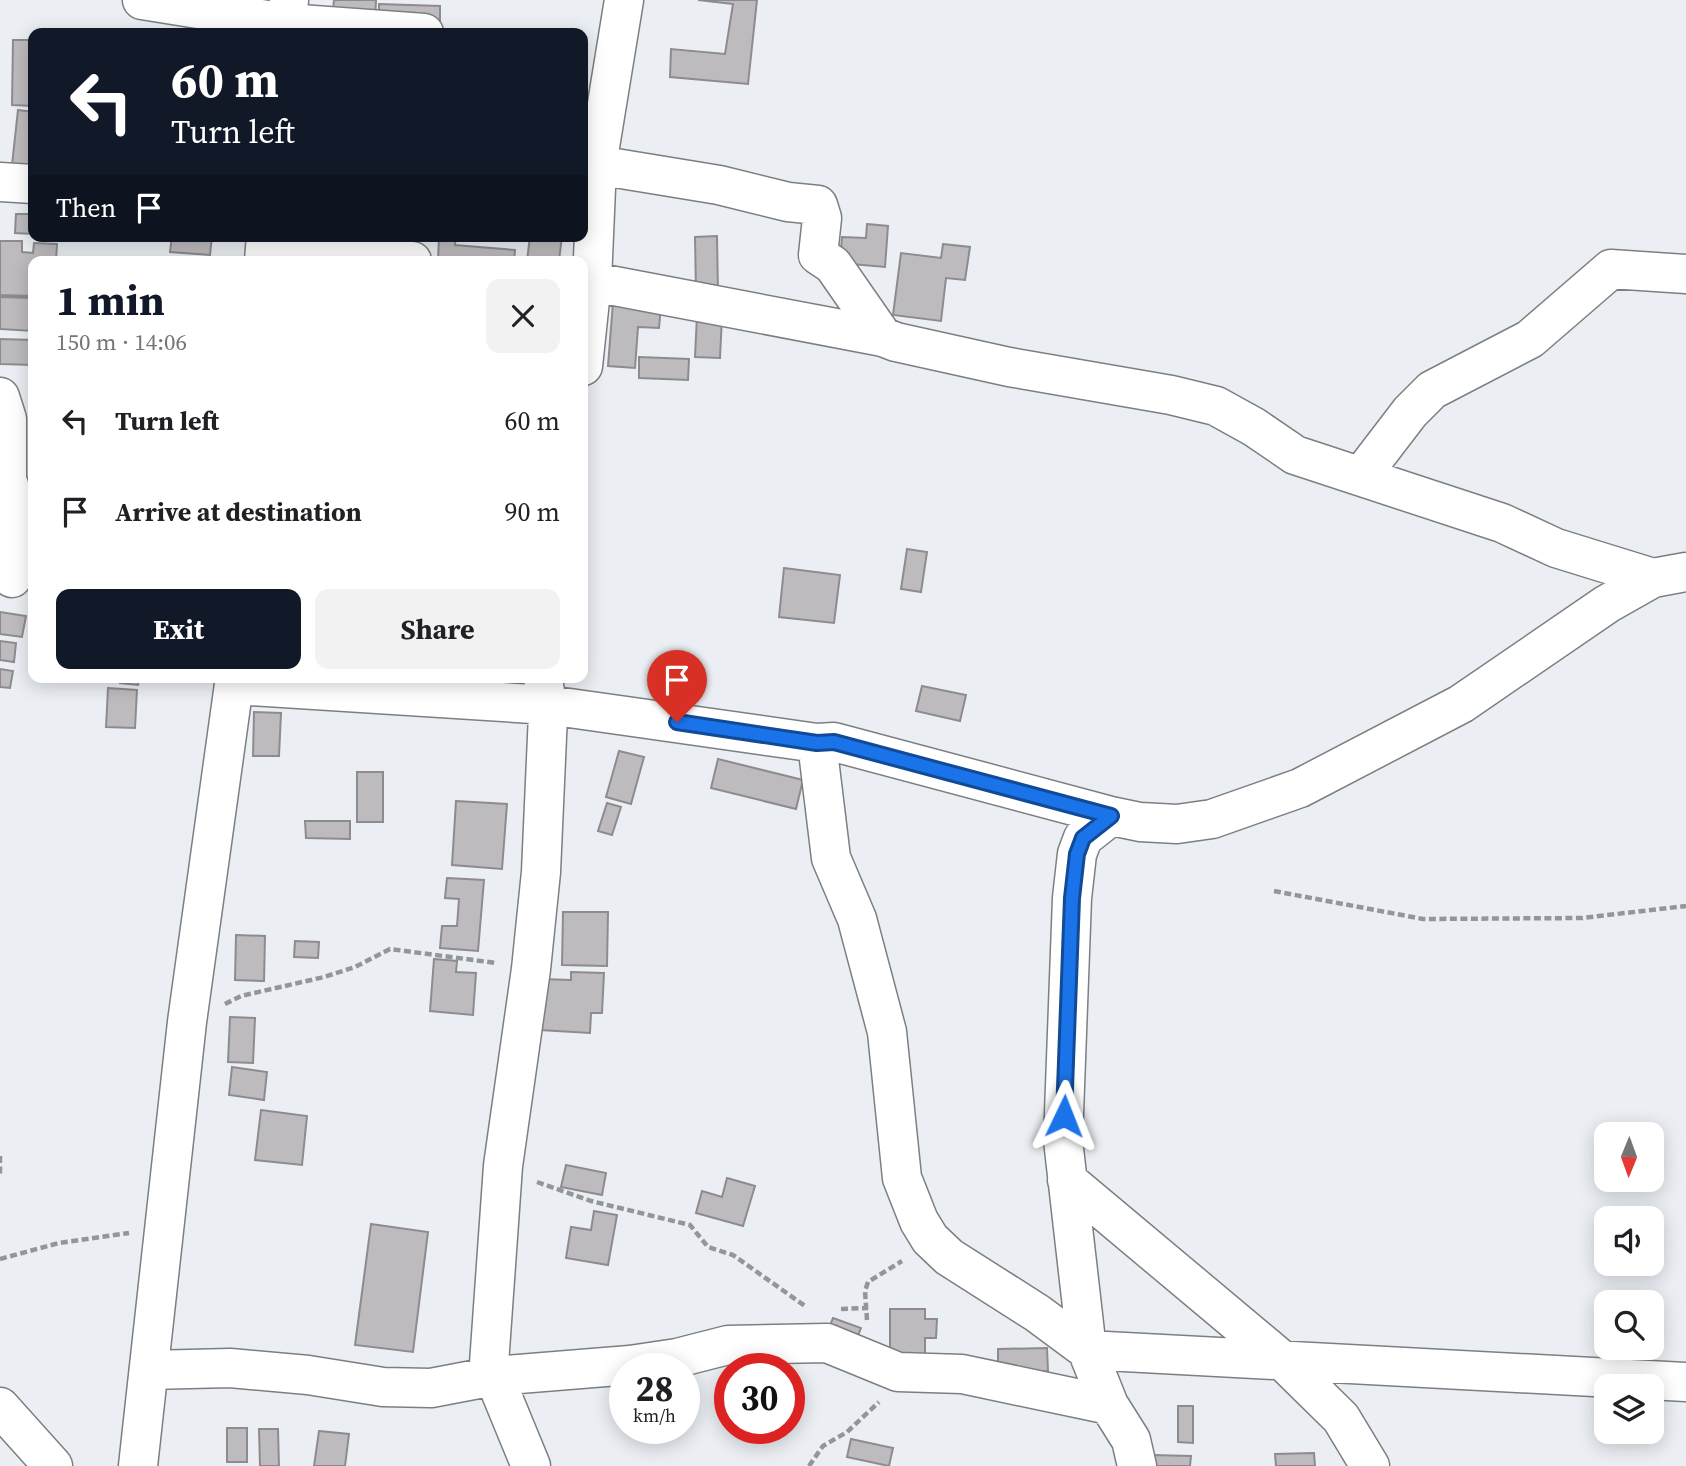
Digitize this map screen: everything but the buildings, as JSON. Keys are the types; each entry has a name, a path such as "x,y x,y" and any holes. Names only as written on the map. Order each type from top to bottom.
{"street":[{"path":"142,0 375,28"},
{"path":"588,268 597,165 599,48 624,0"},
{"path":"597,165 719,184 788,202 818,205 822,218 818,255 833,265 883,337"},
{"path":"0,182 28,184"},
{"path":"265,246 363,256"},
{"path":"1361,476 1410,412 1432,390 1530,339 1611,269 1686,274"},
{"path":"588,280 883,337 1009,368 1171,395 1216,406 1254,427 1295,455 1502,523 1556,548 1670,575"},
{"path":"0,397 7,419 5,464 16,507 15,578"},
{"path":"297,683 545,691 817,743 834,742 1111,816 1140,822 1177,824 1212,819 1300,788 1461,704 1571,628 1670,575"},
{"path":"138,1466 187,1022 235,683"},
{"path":"531,1466 489,1364 503,1166 531,969 541,872 545,691"},
{"path":"817,743 831,858 858,919 887,1032 902,1178 919,1221 949,1257 1037,1313 1087,1350 1686,1382"},
{"path":"1111,816 1083,838 1074,873 1063,1140 1087,1350 1109,1405 1131,1440 1137,1466"},
{"path":"1067,1180 1283,1361 1341,1418 1370,1466"},
{"path":"149,1370 230,1368 308,1375 383,1387 419,1388 494,1376 630,1365 677,1358 728,1345 827,1343 883,1366 962,1374 1109,1405"},
{"path":"0,1407 53,1466"},
{"path":"494,1466 515,1424"}],"path":[{"path":"1274,891 1423,919 1582,918 1686,906"},
{"path":"187,1022 241,996 324,977 355,967 390,949 453,955 531,969"},
{"path":"0,1156 0,1175"},
{"path":"503,1166 545,1186 591,1201 690,1225 708,1247 733,1255 793,1300 810,1309"},
{"path":"0,1259 59,1243 163,1229"},
{"path":"809,1466 823,1446 847,1432 879,1402 883,1366 865,1291 869,1282 900,1262 939,1247"},
{"path":"833,1310 868,1308"}],"route":[{"path":"677,722 817,743 834,742 1111,816 1083,838 1074,873 1064,1116"}]}
